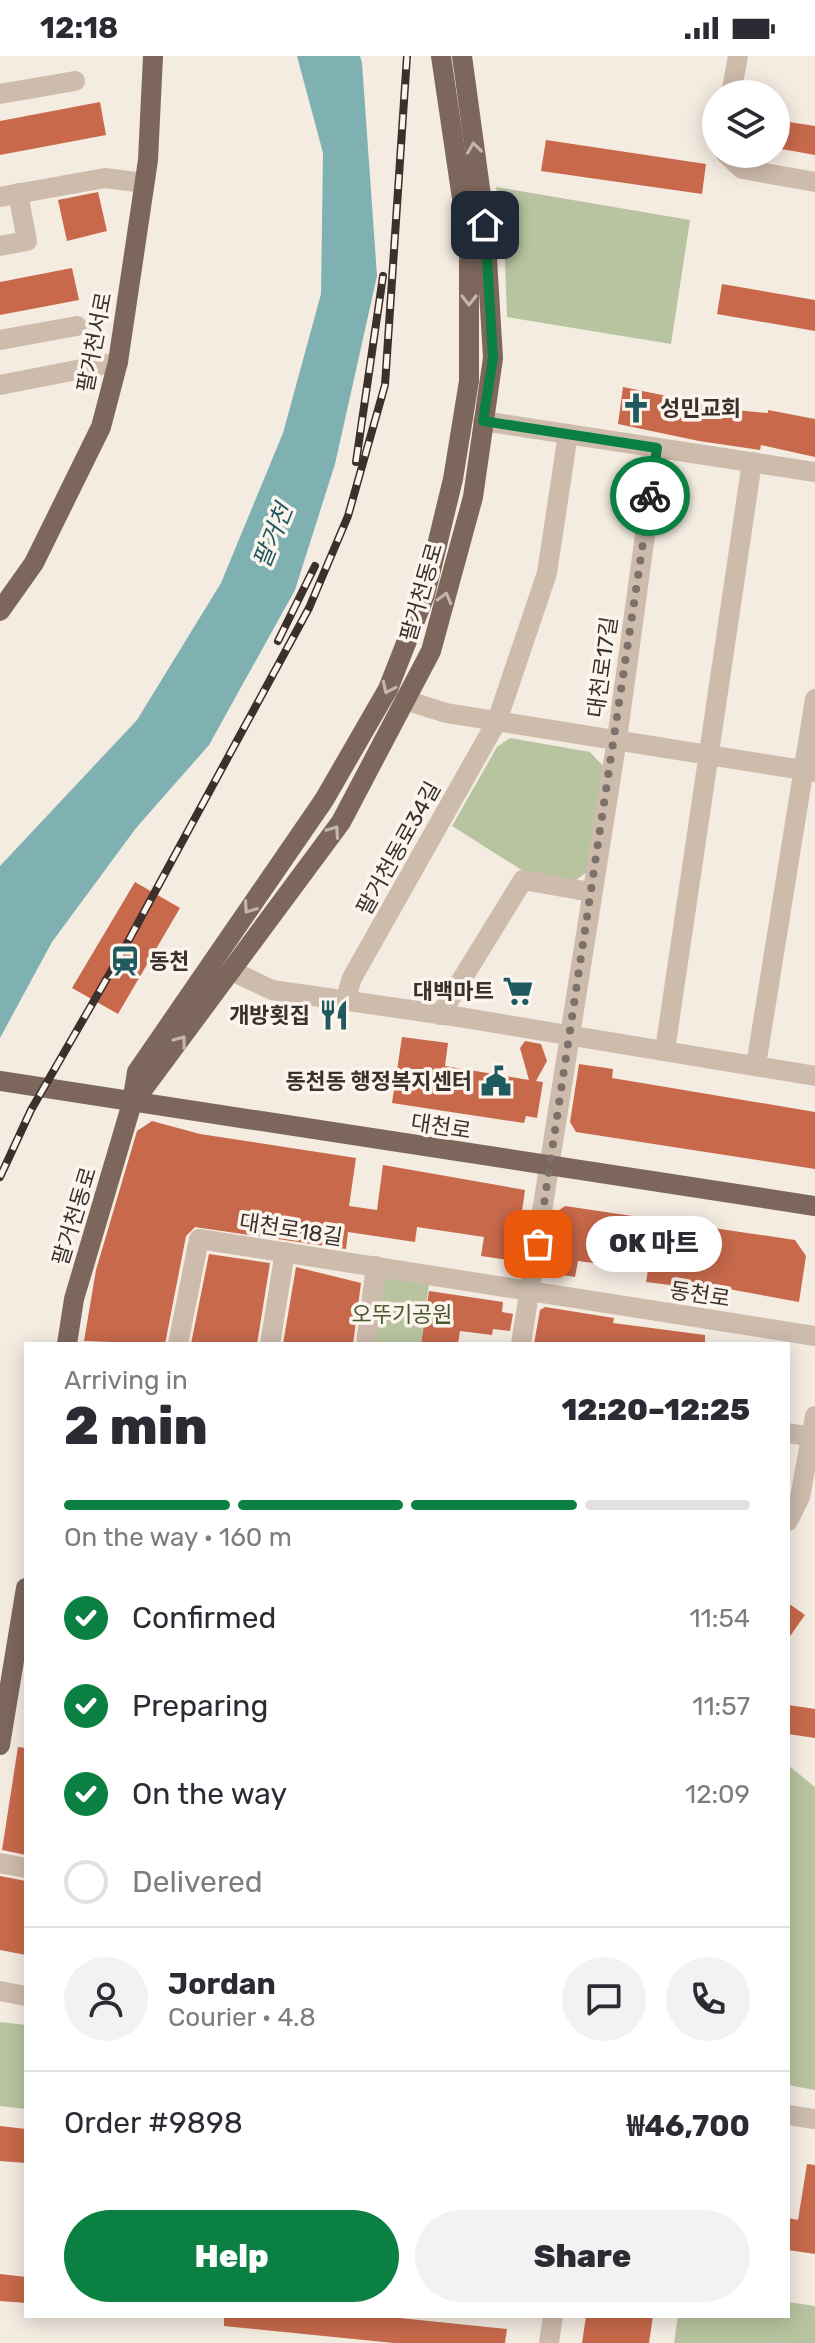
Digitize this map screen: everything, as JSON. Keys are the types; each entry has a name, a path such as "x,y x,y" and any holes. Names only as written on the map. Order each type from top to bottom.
{"main road":[{"name":"팔거천서로","path":"0,611 34,563 101,427 118,362 144,183 153,56"},
{"name":"팔거천동로","path":"67,1342 74,1299 132,1103 137,1072 324,800 388,689 425,595 453,479 469,381 469,246 441,56"},
{"name":"팔거천동로","path":"132,1103 341,822 431,651 473,497 493,358 485,225 462,56"},
{"name":"대천로","path":"0,1081 815,1206"},
{"path":"0,1745 24,1600"}],"street":[{"path":"734,80 738,56"},
{"path":"0,94 75,81"},
{"path":"741,168 815,182"},
{"path":"0,246 27,241 9,195 105,178 144,183"},
{"path":"0,340 77,326"},
{"path":"0,385 118,362"},
{"path":"483,421 815,472"},
{"name":"팔거천동로34길","path":"345,1001 352,978 497,721 547,573 568,434"},
{"name":"대천로17길","path":"549,1167 617,739 657,448"},
{"path":"665,1050 752,462"},
{"path":"756,1065 810,772 815,699"},
{"path":"405,700 446,713 810,772"},
{"path":"440,1015 523,880 591,892"},
{"path":"232,971 272,990 570,1034 815,1076"},
{"path":"521,1342 549,1167"},
{"name":"대천로18길","path":"178,1342 199,1239 530,1292"},
{"path":"270,1342 285,1252"},
{"path":"366,1342 376,1266"},
{"name":"동천로","path":"530,1292 815,1336"},
{"path":"790,1517 800,1497 815,1416"},
{"path":"790,1433 812,1437"},
{"path":"0,1863 24,1868"},
{"path":"0,1991 24,1996"},
{"path":"790,2115 815,2119"},
{"path":"549,2343 553,2318"}],"green space":[{"path":"496,187 690,220 671,344 507,317 504,236"},
{"path":"510,738 590,752 603,766 586,873 574,881 528,874 452,826 497,747"},
{"name":"오뚜기공원","path":"384,1277 429,1283 421,1342 375,1342"},
{"path":"790,1767 815,1787 815,2090 790,2085"},
{"path":"0,2022 24,2025 24,2109 0,2106"},
{"path":"790,2302 815,2306 815,2343 674,2343 678,2318 790,2318"}],"water":[{"name":"팔거천","path":"297,56 360,56 362,63 377,276 335,464 295,590 209,745 136,828 52,942 0,1038 0,866 137,720 221,583 283,433 321,294 323,153"}],"building":[{"path":"100,102 106,135 0,155 0,121"},
{"path":"790,122 815,126 815,155 790,151"},
{"path":"546,140 702,163 702,168 705,168 702,194 541,171"},
{"path":"98,192 107,231 67,241 58,200"},
{"path":"72,268 79,300 0,315 0,282"},
{"path":"722,284 815,300 815,331 717,314"},
{"path":"623,387 735,410 768,413 768,410 815,419 815,457 761,445 760,450 699,441 618,424"},
{"path":"135,882 180,908 118,1014 72,988"},
{"path":"402,1037 448,1043 445,1066 529,1080 520,1048 525,1041 541,1044 547,1061 536,1081 543,1082 537,1118 526,1116 524,1123 392,1103"},
{"path":"579,1064 613,1069 612,1078 815,1112 815,1169 576,1132 570,1122"},
{"path":"152,1121 200,1134 356,1158 349,1206 377,1210 383,1165 525,1190 515,1261 481,1256 484,1237 417,1227 415,1242 348,1232 346,1249 195,1227 186,1236 165,1342 84,1341 96,1270 137,1131"},
{"path":"565,1206 795,1240 806,1256 799,1302 679,1280 678,1286 646,1282 648,1270 578,1261 575,1277 546,1272 555,1213"},
{"path":"209,1254 270,1263 257,1342 191,1342"},
{"path":"296,1267 361,1283 353,1342 283,1342"},
{"path":"429,1291 503,1302 502,1312 513,1314 510,1331 493,1329 492,1335 460,1331 458,1342 421,1342"},
{"path":"545,1307 614,1318 613,1323 705,1335 705,1342 534,1342 540,1310"},
{"path":"790,1604 805,1615 790,1636"},
{"path":"790,1705 815,1709 815,1738 790,1734"},
{"path":"18,1747 24,1748 24,1855 2,1850"},
{"path":"0,1876 24,1881 24,1955 0,1950"},
{"path":"0,2126 24,2129 24,2163 0,2161"},
{"path":"807,2164 815,2165 815,2254 790,2250 790,2218 798,2220"},
{"path":"0,2274 24,2277 24,2303 0,2301"},
{"path":"224,2318 400,2318 507,2329 505,2343 394,2343 224,2326"},
{"path":"586,2318 653,2318 649,2343 582,2343"}],"railway":[{"path":"0,1177 31,1110 125,947 309,608 348,516 385,385 407,56"},
{"path":"356,462 383,276"},
{"path":"278,641 315,566"}],"way so far":[{"path":"538,1244 617,739 650,496"}],"place":[{"name":"성민교회","path":"636,408"},
{"name":"동천","path":"125,961"},
{"name":"대백마트","path":"518,991"},
{"name":"개방횟집","path":"334,1015"},
{"name":"동천동 행정복지센터","path":"496,1081"},
{"name":"OK 마트","path":"538,1244"}],"route":[{"path":"485,225 493,358 483,421 657,448 650,496"}]}
